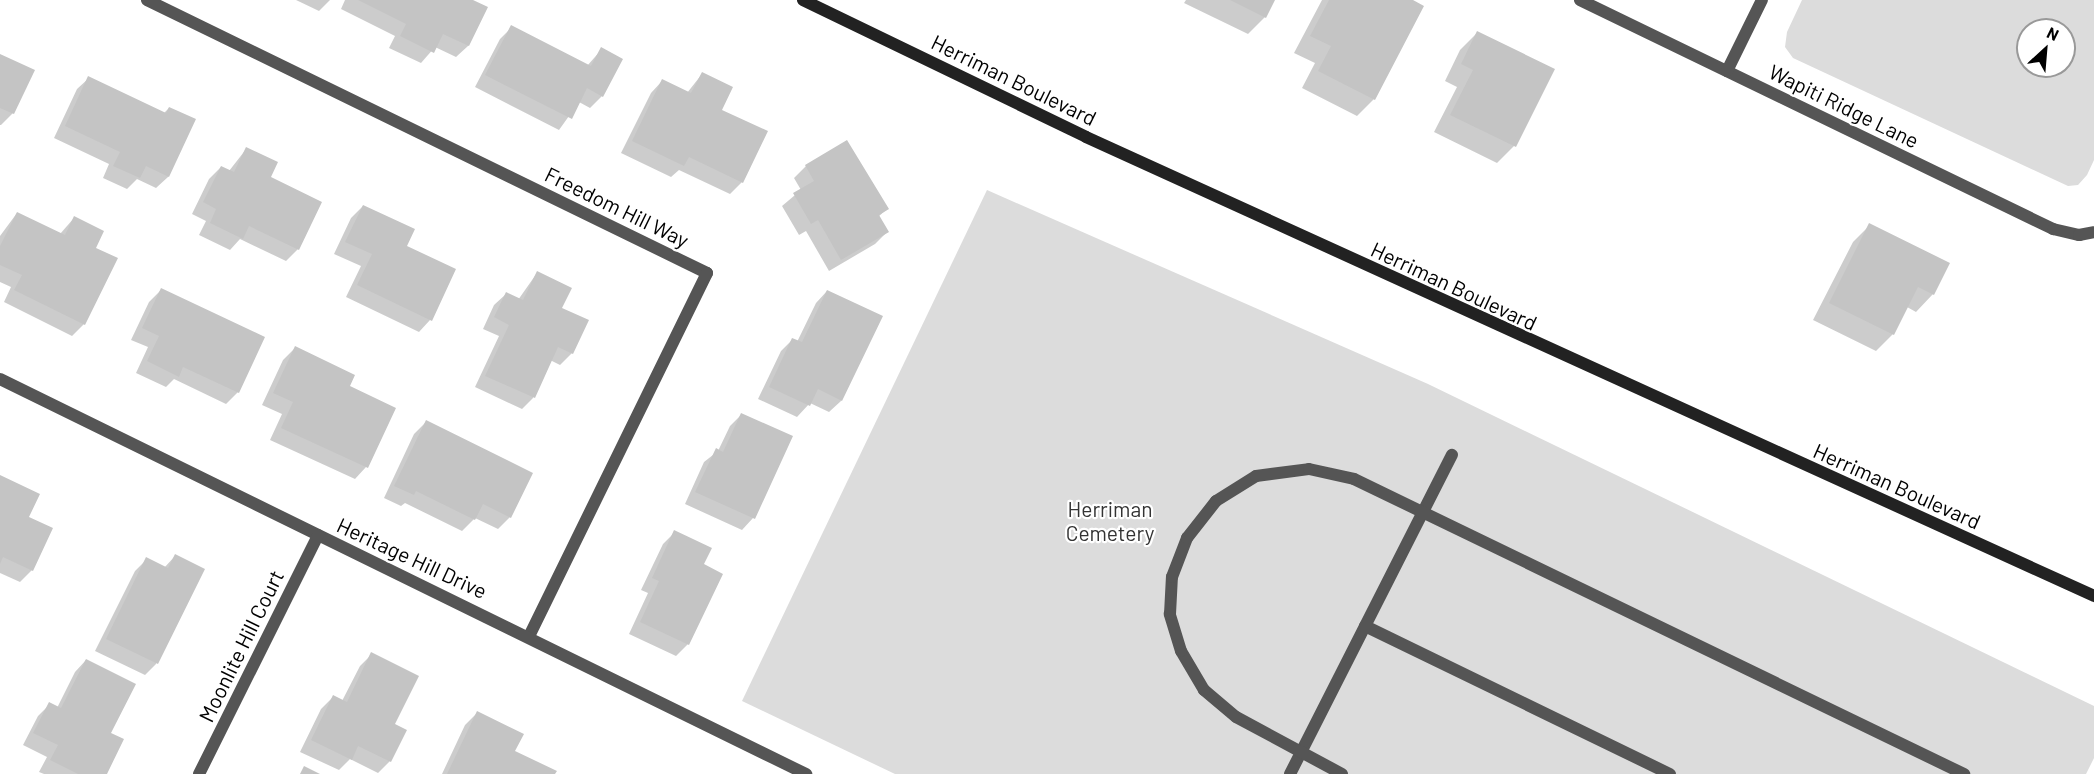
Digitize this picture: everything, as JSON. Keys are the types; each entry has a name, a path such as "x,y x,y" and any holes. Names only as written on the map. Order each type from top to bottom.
{"street":[{"name":"Freedom Hill Way","path":"147,0 707,273 529,636"},
{"name":"Herriman Boulevard","path":"803,0 1140,162 2094,596"},
{"name":"Wapiti Ridge Lane","path":"1580,0 2053,229 2079,235 2094,232"},
{"path":"1727,71 1762,0"},
{"name":"Heritage Hill Drive","path":"0,379 529,636 806,774"},
{"path":"1290,774 1452,455"},
{"path":"1342,774 1301,754 1236,717 1204,690 1181,651 1171,604 1172,577 1187,538 1216,501 1256,477 1310,469 1354,479 1964,774"},
{"name":"Moonlite Hill Court","path":"200,774 318,535"},
{"path":"1365,626 1670,774"}],"green space":[{"path":"1802,0 2094,0 2094,160 2087,175 2078,185 2068,186 1793,58 1785,47 1787,32"},
{"name":"Herriman Cemetery","path":"987,190 1428,384 2094,706 2094,758 2086,774 895,774 742,701"}],"building":[{"path":"358,0 473,0 488,7 469,46 443,34 434,53 400,36 406,24"},
{"path":"1230,0 1275,0 1266,18"},
{"path":"1329,0 1413,0 1424,6 1375,100 1318,71 1331,46 1310,36"},
{"path":"511,25 591,66 601,47 623,59 603,97 587,88 572,119 485,75"},
{"path":"1477,31 1555,69 1516,147 1450,115 1473,70 1461,64"},
{"path":"0,54 35,70 14,114 0,108"},
{"path":"702,72 733,87 722,110 768,131 743,183 689,157 684,166 632,141 662,79 691,93"},
{"path":"88,76 166,113 169,107 196,119 169,177 146,166 140,178 113,166 120,152 65,126"},
{"path":"847,140 889,209 879,215 889,232 841,260 818,220 811,224 793,193 814,181 805,165"},
{"path":"246,147 278,162 271,177 322,202 299,250 249,226 243,239 210,223 216,209 203,202 221,166 234,172"},
{"path":"363,205 415,229 407,246 456,269 432,321 357,285 372,254 345,242"},
{"path":"17,212 65,235 74,216 104,231 96,248 118,258 85,325 14,290 22,275 0,265 0,246"},
{"path":"1869,223 1950,263 1934,295 1918,287 1894,335 1829,303"},
{"path":"537,271 572,288 562,308 589,320 573,354 558,347 535,398 485,376 509,325 494,317 506,292 523,300"},
{"path":"161,288 265,337 239,393 183,367 179,377 147,361 159,336 142,328"},
{"path":"827,290 883,316 842,401 818,389 810,406 769,387 792,338 802,342"},
{"path":"295,346 355,375 350,386 396,408 368,468 281,428 293,402 273,393"},
{"path":"741,413 793,436 755,519 695,492 716,448 723,452"},
{"path":"426,420 533,473 511,518 483,504 475,520 416,491 414,495 394,486"},
{"path":"0,475 40,494 29,517 53,528 33,571 3,557 0,564"},
{"path":"674,530 712,548 704,564 723,574 689,645 640,622 659,581 652,578"},
{"path":"175,554 205,569 158,664 106,639 146,557 168,568"},
{"path":"371,652 419,676 395,724 407,730 391,762 358,746 352,760 311,740 333,695 347,702"},
{"path":"86,659 136,684 111,733 124,739 107,774 78,774 50,760 58,745 33,733 49,702 61,708"},
{"path":"477,711 524,734 515,751 557,771 555,774 447,774"},
{"path":"304,766 320,774 300,774"}]}
